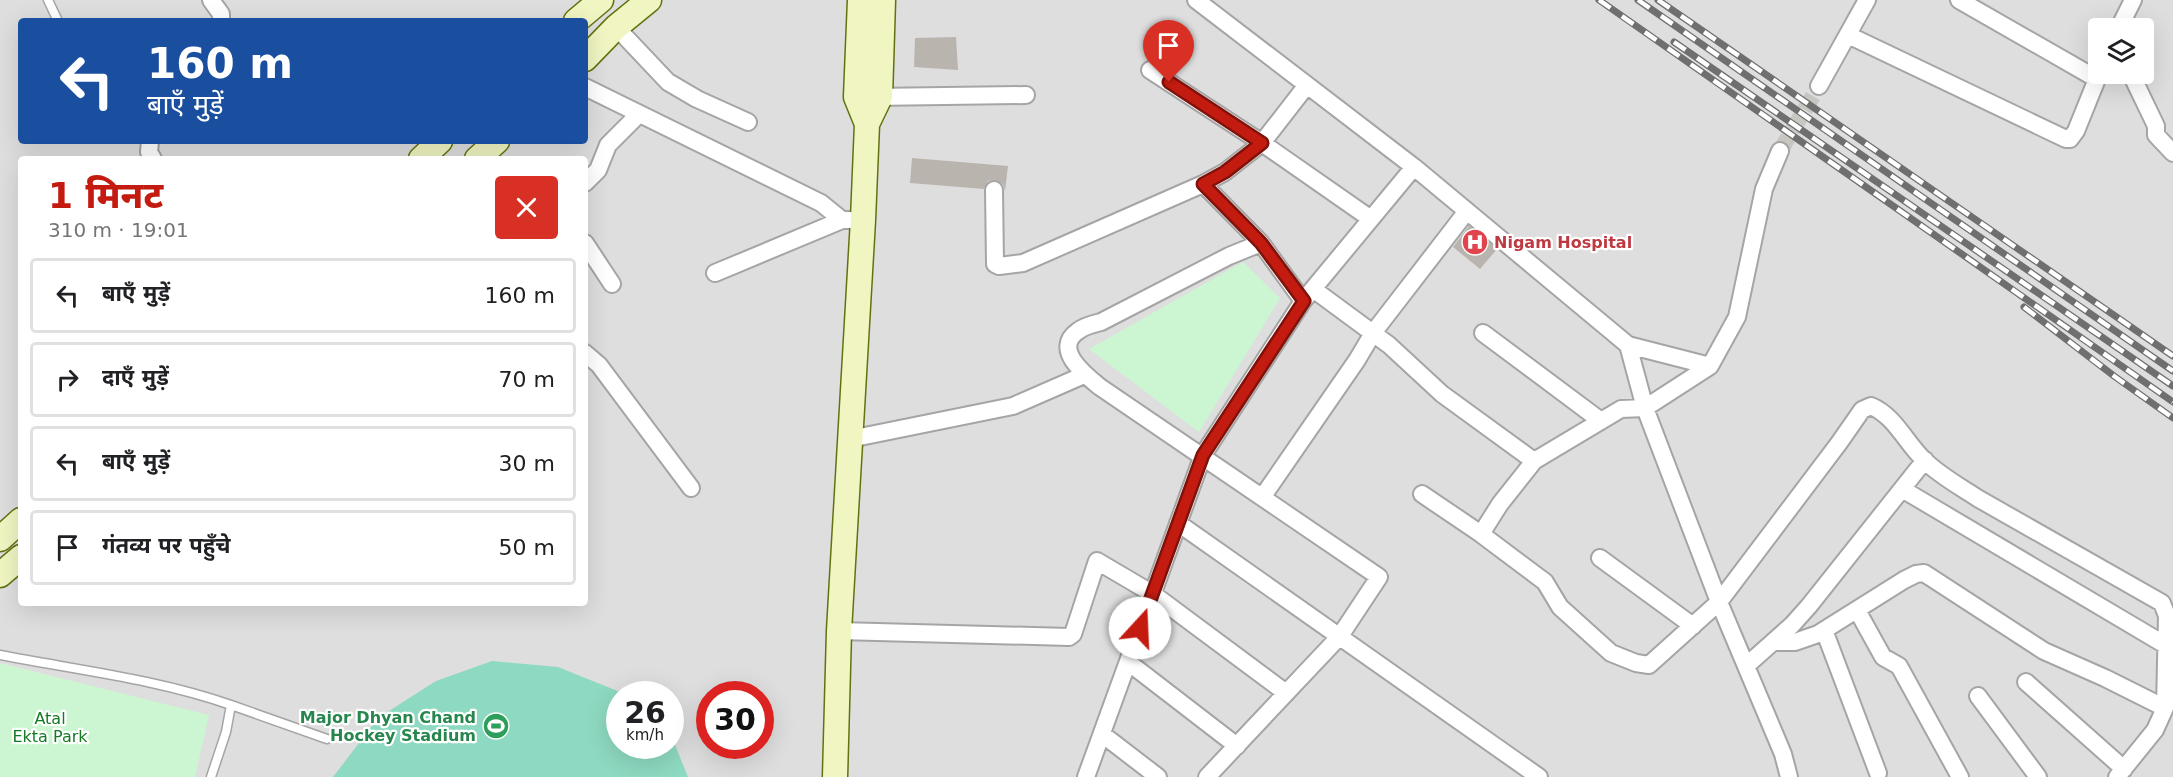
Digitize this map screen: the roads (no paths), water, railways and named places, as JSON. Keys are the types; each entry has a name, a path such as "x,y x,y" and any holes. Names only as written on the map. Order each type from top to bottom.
{"street":[{"path":"211,0 222,18"},
{"path":"580,18 601,0"},
{"path":"588,56 616,27 649,0"},
{"path":"860,0 868,97"},
{"path":"835,777 839,631 850,439 852,220 883,0"},
{"path":"1196,0 1413,166 1628,345 1710,366"},
{"path":"1819,86 1867,0"},
{"path":"1959,0 2088,71"},
{"path":"2124,18 2133,0"},
{"path":"616,27 668,82 697,99 748,122"},
{"path":"1848,34 2066,139 2076,131 2095,84"},
{"path":"1150,70 1262,143 1371,219"},
{"path":"2136,84 2156,126 2156,135 2173,153"},
{"path":"994,190 995,262 999,266 1035,259 1225,172 1262,143 1307,85"},
{"path":"588,88 852,220"},
{"path":"868,97 1026,95"},
{"path":"588,180 598,170 609,145 639,114"},
{"path":"424,156 437,144"},
{"path":"480,156 494,144"},
{"path":"1480,534 1534,461 1621,409 1645,408 1710,366 1737,317 1764,189 1780,151"},
{"path":"1086,777 1203,455 1308,295 1413,166"},
{"path":"1203,184 1308,295 1373,333 1442,394 1534,461"},
{"path":"1263,496 1357,360 1373,333 1467,211"},
{"path":"715,273 852,220"},
{"path":"1207,777 1340,636 1379,577 1084,375 1073,362 1068,346 1071,337 1079,330 1229,256 1261,243"},
{"path":"588,248 612,284"},
{"path":"1483,333 1601,421"},
{"path":"1628,345 1645,408 1719,602 1783,754 1789,777"},
{"path":"588,355 599,365 691,488"},
{"path":"850,439 1013,406 1084,375"},
{"path":"1422,494 1545,582 1560,607 1611,653 1636,663 1649,665 1719,602 1862,410 1867,406 1876,408 1884,414 1924,460 1979,499 2162,603 2167,616 2165,708 2155,730 2121,773 2026,682"},
{"path":"1746,666 1774,642 1809,606 1924,460"},
{"path":"1902,489 2167,646"},
{"path":"0,539 18,523"},
{"path":"1179,523 1539,777"},
{"path":"1600,558 1693,626"},
{"path":"0,575 18,560"},
{"path":"839,631 1070,637 1073,634 1097,561 1153,594 1286,693"},
{"path":"1774,642 1805,639 1824,630 1904,580 1924,573 2044,651 2165,708"},
{"path":"1857,610 1883,657 1899,666 1960,777"},
{"path":"1824,630 1878,773"},
{"path":"1128,662 1237,746"},
{"path":"1978,696 2038,777"},
{"path":"1102,734 1158,777"}],"lane":[{"path":"48,0 57,18"},
{"path":"0,656 142,681 206,696 327,739"},
{"path":"211,777 226,732 231,705"}],"tunnel":[{"path":"1780,151 1819,86"}],"railway":[{"path":"1599,0 2173,402"},
{"path":"1638,0 2173,371"},
{"path":"1658,0 2173,356"},
{"path":"1674,42 2173,386"},
{"path":"2024,307 2173,418"}],"place":[{"name":"Nigam Hospital","path":"1475,242"},
{"name":"Major Dhyan Chand Hockey Stadium","path":"496,726"}],"park label":[{"name":"Atal Ekta Park","path":"50,727"}]}
